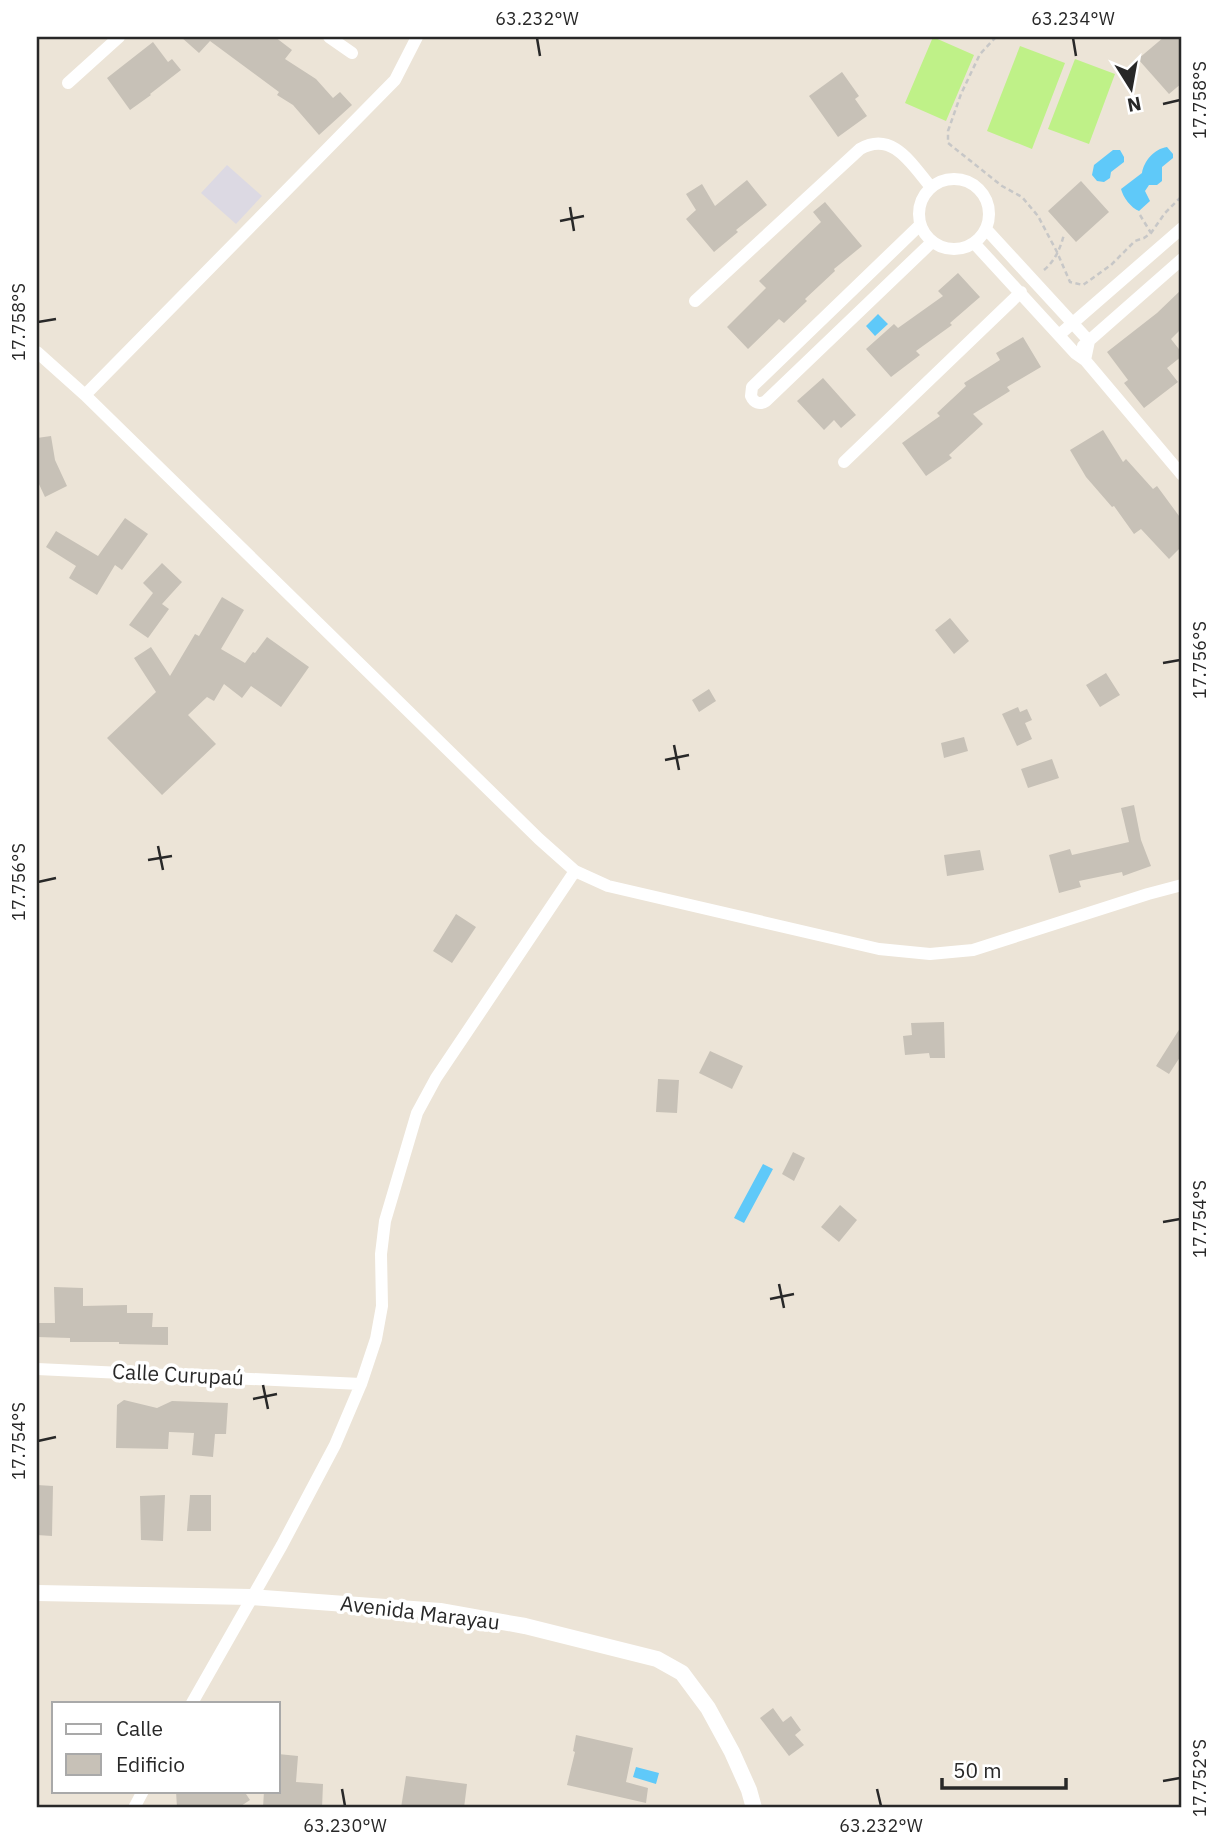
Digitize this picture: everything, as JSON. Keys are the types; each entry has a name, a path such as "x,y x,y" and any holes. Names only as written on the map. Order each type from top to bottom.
{"street":[{"path":"68,83 119,37"},
{"path":"328,37 352,53"},
{"path":"85,395 395,80 416,37"},
{"path":"695,301 860,149 868,145 886,144 895,148 931,187"},
{"path":"957,179 970,183 981,191 988,203 989,216 986,229 974,243 964,248 942,247 932,242 925,234 920,225 919,211 922,198 931,187 943,181 957,179"},
{"path":"920,225 752,387 752,399 760,403 766,401 932,242"},
{"path":"1059,335 1182,228"},
{"path":"986,229 1089,341"},
{"path":"974,243 1080,356 1182,475"},
{"path":"1080,356 1089,341 1182,259"},
{"path":"844,462 1021,292"},
{"path":"37,352 85,395 539,839 575,871 608,886 879,949 930,954 973,950 1182,885"},
{"path":"193,1702 282,1545 335,1445 361,1384 376,1339 382,1306 381,1254 385,1221 417,1113 436,1078 575,871"},
{"name":"Calle Curupaú","path":"37,1369 361,1384"},
{"name":"Avenida Marayau","path":"37,1593 251,1597 440,1611 525,1626 657,1659 682,1673 708,1708 732,1752 754,1808"},
{"path":"134,1808 143,1792"}],"path":[{"path":"996,37 980,54 961,94 948,131 948,143 1002,186 1022,197 1038,216 1070,282 1083,285 1111,265 1135,241 1151,233 1165,213 1182,196"},
{"path":"1140,215 1162,245"},
{"path":"1033,280 1051,264 1064,234"}],"shaded area":[{"path":"227,165 262,196 236,224 201,193"}],"green space":[{"path":"933,37 974,55 946,121 905,103"},
{"path":"1020,46 1065,63 1032,149 987,131"},
{"path":"1075,59 1115,74 1089,144 1048,129"}],"water":[{"path":"1167,147 1173,158 1162,167 1162,181 1157,185 1149,185 1145,191 1150,201 1139,211 1128,202 1121,189 1142,173 1147,160 1154,153"},
{"path":"1113,150 1120,150 1124,162 1111,172 1110,178 1104,182 1097,181 1092,175 1094,165"},
{"path":"878,314 888,324 875,336 866,326"},
{"path":"763,1164 773,1169 744,1223 734,1218"},
{"path":"636,1767 659,1773 656,1784 633,1777"}],"building":[{"path":"181,37 275,37 292,50 285,59 316,79 333,98 340,92 352,105 319,135 293,105 277,95 279,92 210,41 199,53"},
{"path":"1164,37 1178,37 1182,42 1182,83 1169,94 1138,59"},
{"path":"153,42 168,62 172,59 181,70 130,110 107,78"},
{"path":"842,72 859,96 855,99 867,116 838,137 809,96"},
{"path":"747,180 767,205 714,252 686,219 696,210 686,194 702,184 715,206"},
{"path":"1081,181 1109,212 1076,242 1048,211"},
{"path":"825,202 862,246 834,269 784,323 779,319 748,349 727,327 766,288 759,281 821,222 813,212"},
{"path":"958,273 980,297 950,323 952,325 916,351 920,355 891,377 866,349 894,324 898,328 943,296 938,291"},
{"path":"1182,289 1182,328 1171,339 1182,356 1167,368 1178,382 1144,408 1124,383 1128,380 1107,352 1157,313"},
{"path":"1023,337 1041,367 1007,387 1010,391 973,414 983,424 949,455 952,458 926,476 902,443 940,416 937,413 966,386 964,383 1000,360 996,353"},
{"path":"823,378 856,415 841,428 834,420 824,430 797,401"},
{"path":"1103,430 1123,462 1126,459 1153,489 1157,486 1182,520 1182,546 1169,559 1141,529 1134,534 1114,506 1112,507 1086,477 1070,450"},
{"path":"51,436 55,460 67,486 45,497 37,480 37,438"},
{"path":"125,518 148,534 122,570 115,565 97,595 69,578 76,566 46,547 56,531 98,556"},
{"path":"162,563 182,582 162,604 169,609 148,638 129,625 153,593 143,583"},
{"path":"222,597 244,610 221,649 245,663 267,637 309,667 281,707 251,686 242,698 224,684 214,701 207,697 188,715 216,744 162,795 107,738 156,692 134,658 151,647 170,676 195,634 199,636"},
{"path":"950,618 969,641 954,654 935,630"},
{"path":"1106,673 1120,695 1100,707 1086,685"},
{"path":"709,689 716,701 699,712 692,700"},
{"path":"1018,707 1020,712 1027,709 1032,720 1025,723 1032,739 1017,746 1002,714"},
{"path":"964,737 968,751 944,758 941,743"},
{"path":"1052,759 1059,778 1028,788 1021,769"},
{"path":"1134,805 1141,840 1151,866 1123,876 1122,872 1079,881 1081,887 1059,893 1049,855 1070,849 1072,855 1129,842 1121,808"},
{"path":"980,850 984,870 947,876 944,855"},
{"path":"456,914 476,927 452,963 433,951"},
{"path":"944,1022 945,1058 930,1058 929,1053 905,1055 903,1036 912,1035 911,1023"},
{"path":"1182,1025 1182,1054 1169,1074 1156,1066"},
{"path":"710,1051 743,1066 732,1089 699,1073"},
{"path":"658,1079 679,1080 677,1113 656,1112"},
{"path":"793,1152 805,1158 794,1181 782,1174"},
{"path":"840,1205 857,1220 839,1242 821,1227"},
{"path":"54,1287 83,1288 83,1306 127,1305 127,1313 153,1313 152,1327 168,1327 168,1345 70,1342 70,1338 37,1337 37,1323 55,1323"},
{"path":"124,1400 157,1408 172,1401 228,1403 226,1434 215,1434 213,1457 192,1455 194,1433 169,1432 168,1449 116,1448 117,1405"},
{"path":"37,1485 53,1486 52,1536 37,1535"},
{"path":"165,1495 163,1541 141,1540 140,1496"},
{"path":"190,1495 211,1495 211,1531 187,1531"},
{"path":"773,1708 783,1722 791,1716 801,1730 795,1735 804,1745 789,1756 760,1718"},
{"path":"576,1735 633,1748 626,1782 648,1788 646,1803 567,1785"},
{"path":"280,1754 298,1756 296,1782 323,1784 322,1808 263,1808 264,1792 280,1792"},
{"path":"406,1776 467,1784 464,1808 401,1808"},
{"path":"176,1792 245,1792 250,1800 238,1808 177,1808"}]}
